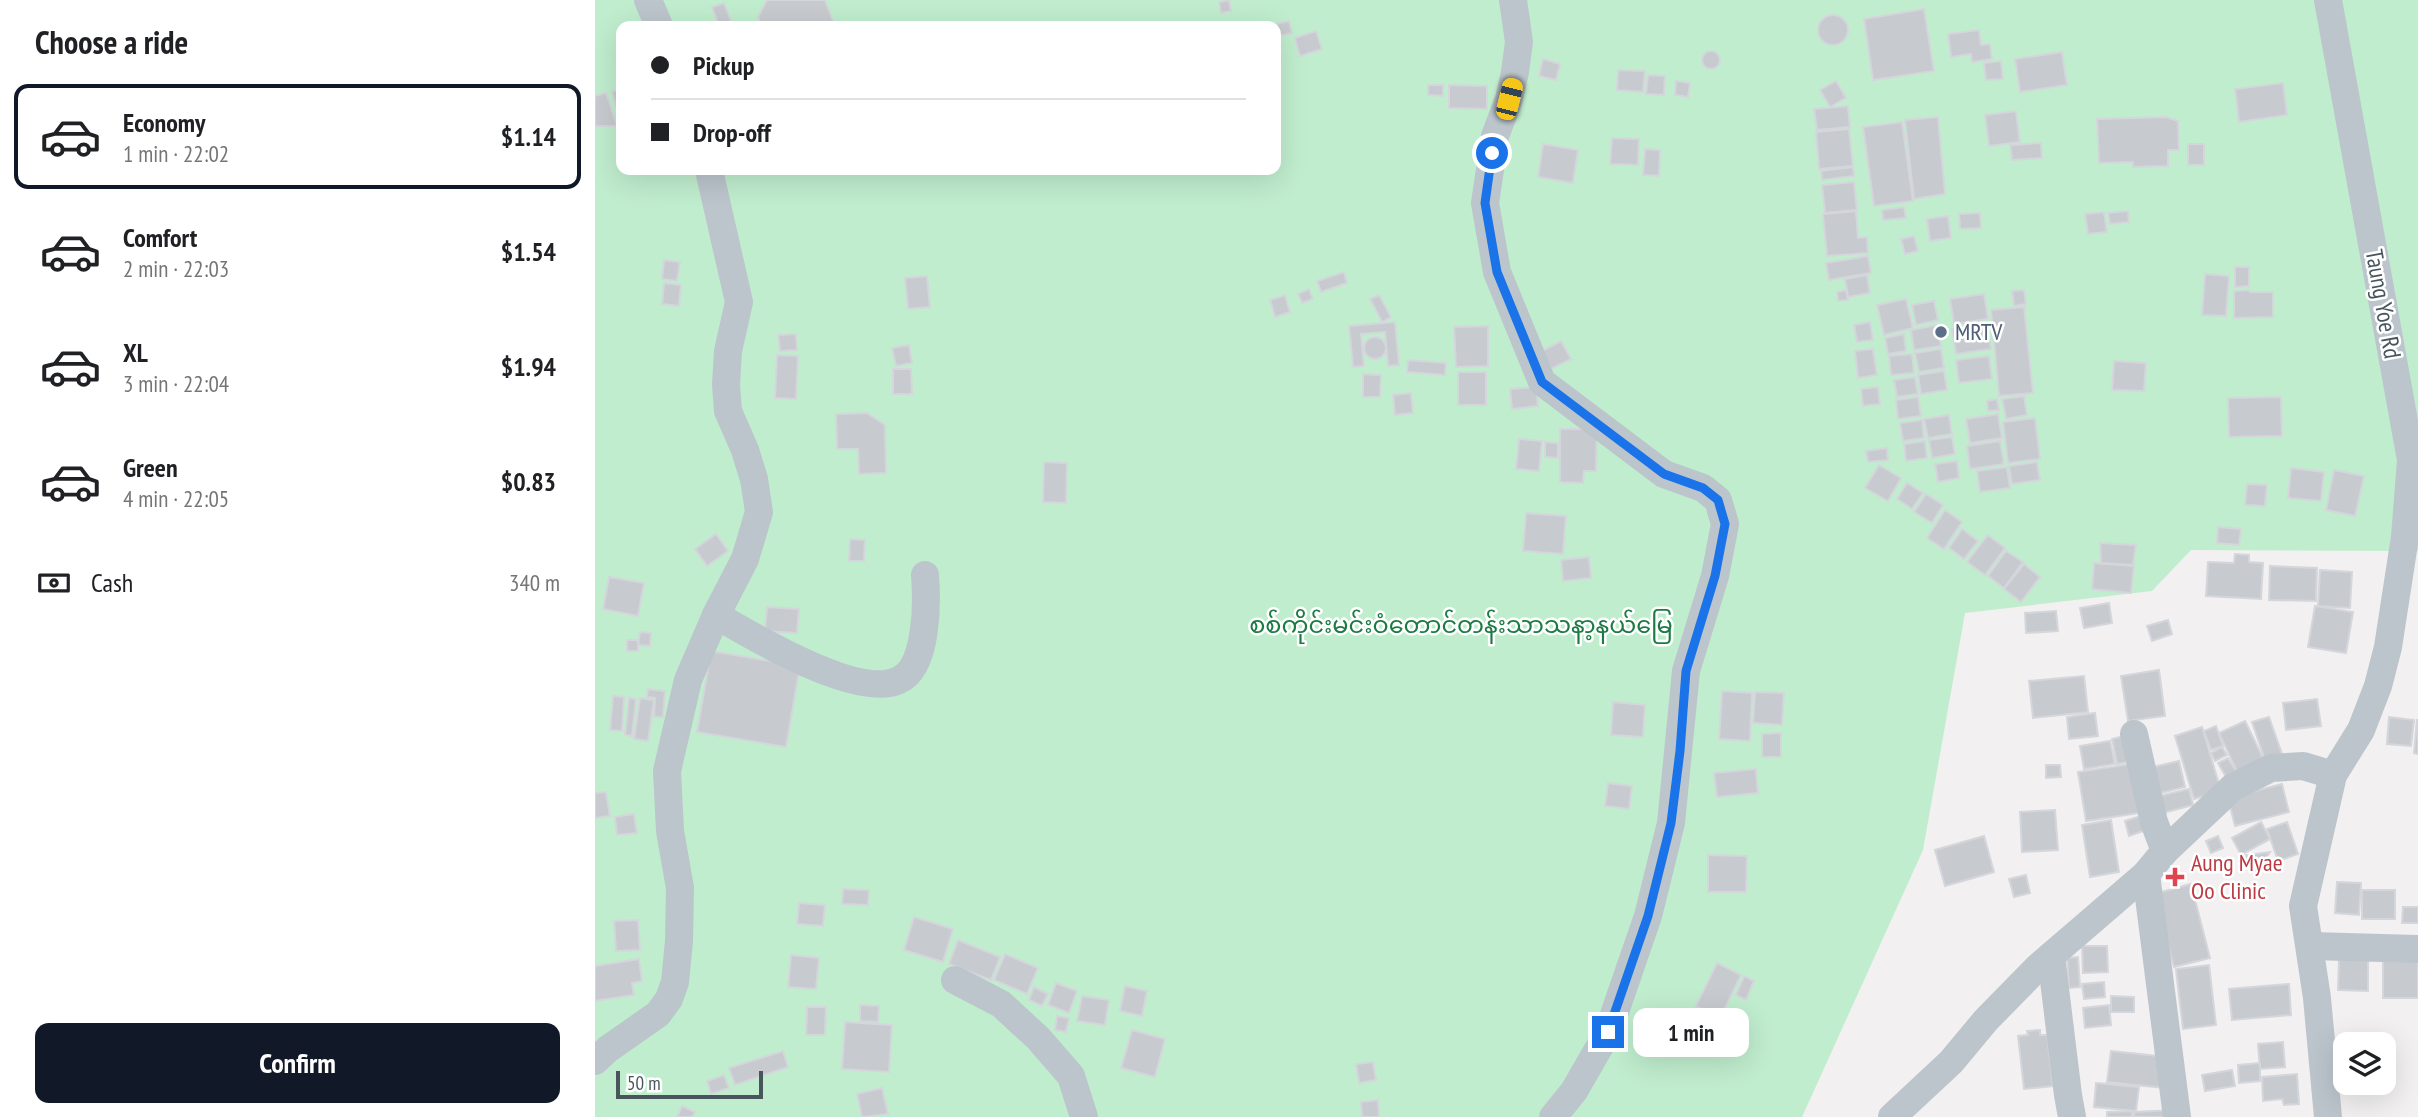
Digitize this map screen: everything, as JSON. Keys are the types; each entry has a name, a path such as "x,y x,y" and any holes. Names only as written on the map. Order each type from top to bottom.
{"street":[{"path":"648,0 657,21"},
{"path":"1513,0 1519,42 1515,72 1509,99 1495,136 1485,203 1497,272 1542,382 1664,474 1703,488 1718,500 1725,524 1715,576 1686,671 1671,823 1648,916 1608,1032 1574,1091 1553,1117"},
{"name":"Taung Yoe Rd","path":"2328,0 2410,448 2409,572 2378,686 2361,730 2333,775 2303,906 2311,946 2328,1117"},
{"path":"595,1061 658,1014 669,999 675,982 680,888 670,831 667,771 688,680 716,615 745,559 759,512 754,479 728,411 728,351 739,302 710,175"},
{"path":"716,615 753,637 814,666 848,679 883,685 902,680 913,666 925,628 925,575"},
{"path":"2388,647 2399,622 2418,609"},
{"path":"2134,734 2154,822 2165,851"},
{"path":"1892,1117 1951,1062 1986,1020 2051,956 2146,874 2165,851 2233,787 2271,768 2303,766 2333,775"},
{"path":"2146,874 2177,1117"},
{"path":"2311,946 2418,949"},
{"path":"2051,956 2072,1117"},
{"path":"955,980 1002,1004 1038,1038 1071,1076 1084,1117"}],"green space":[{"name":"စစ်ကိုင်းမင်းဝံတောင်တန်းသာသနာ့နယ်မြေ","path":"595,0 2418,0 2418,551 2191,550 2152,591 1965,613 1923,850 1802,1117 595,1117"}],"building":[{"path":"767,0 825,0 833,21 759,21 758,17"},
{"path":"1229,0 1231,11 1221,13 1219,2"},
{"path":"724,3 731,21 717,21 712,7"},
{"path":"1924,9 1934,71 1873,80 1864,19"},
{"path":"1833,15 1844,19 1848,30 1844,41 1833,45 1822,41 1818,30 1822,19"},
{"path":"1289,21 1292,33 1281,36 1281,23"},
{"path":"1979,30 1981,45 1990,44 1992,59 1972,62 1971,54 1951,57 1948,34"},
{"path":"1316,31 1322,49 1300,56 1295,38"},
{"path":"1707,51 1715,51 1720,60 1718,67 1707,69 1702,64 1702,56"},
{"path":"2062,52 2067,85 2020,92 2015,59"},
{"path":"1543,59 1560,64 1556,80 1539,76"},
{"path":"2001,61 2003,79 1986,80 1984,63"},
{"path":"1618,70 1645,71 1643,92 1617,90"},
{"path":"1648,75 1665,76 1664,95 1646,94"},
{"path":"1676,81 1690,83 1688,97 1675,95"},
{"path":"1836,81 1846,98 1830,107 1820,90"},
{"path":"2283,83 2287,115 2239,122 2235,89"},
{"path":"1428,85 1443,85 1443,96 1428,95"},
{"path":"1449,85 1487,86 1487,109 1449,108"},
{"path":"606,93 616,126 595,126 595,96"},
{"path":"1848,106 1850,127 1817,130 1814,109"},
{"path":"2016,111 2020,142 1989,146 1985,115"},
{"path":"1938,117 1945,194 1914,199 1905,120"},
{"path":"2166,117 2178,121 2179,150 2168,150 2168,166 2133,167 2133,162 2099,163 2097,119"},
{"path":"1902,122 1913,201 1874,206 1863,127"},
{"path":"1849,129 1853,166 1819,169 1816,132"},
{"path":"1612,138 1639,139 1638,165 1610,164"},
{"path":"2041,143 2042,158 2012,160 2010,145"},
{"path":"1543,144 1578,150 1573,183 1538,177"},
{"path":"2188,144 2204,144 2204,165 2188,165"},
{"path":"1645,149 1660,150 1659,176 1643,175"},
{"path":"1853,167 1854,176 1822,180 1821,171"},
{"path":"1854,182 1857,210 1825,213 1822,185"},
{"path":"1904,207 1906,218 1883,220 1882,210"},
{"path":"1856,211 1858,238 1867,237 1868,253 1827,256 1823,214"},
{"path":"2128,211 2129,222 2110,224 2108,213"},
{"path":"2104,212 2107,232 2088,234 2085,214"},
{"path":"1980,213 1981,228 1960,229 1959,214"},
{"path":"1948,216 1951,238 1930,241 1927,219"},
{"path":"1914,236 1918,251 1905,254 1901,239"},
{"path":"1868,256 1871,273 1829,280 1826,263"},
{"path":"664,260 680,262 677,281 662,279"},
{"path":"2235,267 2249,267 2249,286 2235,287"},
{"path":"1344,272 1347,283 1321,292 1317,281"},
{"path":"2205,274 2229,276 2226,316 2202,315"},
{"path":"1867,275 1870,293 1848,297 1845,279"},
{"path":"927,276 930,307 908,309 905,278"},
{"path":"664,283 681,285 679,306 662,304"},
{"path":"1309,289 1313,299 1302,303 1298,294"},
{"path":"1846,290 1848,300 1838,301 1837,292"},
{"path":"2024,290 2026,304 2014,306 2012,291"},
{"path":"2234,291 2273,292 2273,317 2234,318"},
{"path":"1984,294 1988,319 1954,324 1950,299"},
{"path":"1285,295 1290,312 1275,317 1270,300"},
{"path":"1379,295 1391,317 1382,322 1370,299"},
{"path":"1906,299 1913,328 1884,335 1877,305"},
{"path":"1934,301 1938,320 1916,325 1912,305"},
{"path":"2024,307 2033,393 1999,396 1991,310"},
{"path":"1395,322 1399,365 1388,366 1385,332 1361,334 1364,366 1353,367 1349,326"},
{"path":"1870,322 1873,340 1857,342 1854,325"},
{"path":"1987,324 1991,349 1956,354 1952,329"},
{"path":"1937,325 1941,346 1914,350 1911,330"},
{"path":"1488,326 1488,366 1456,367 1454,327"},
{"path":"796,334 797,350 780,351 778,335"},
{"path":"1904,334 1906,351 1888,354 1885,338"},
{"path":"1375,337 1383,340 1386,348 1383,356 1375,359 1367,356 1364,348 1367,340"},
{"path":"1561,341 1571,359 1551,369 1542,351"},
{"path":"909,345 912,363 896,366 892,348"},
{"path":"1873,349 1877,375 1858,378 1855,351"},
{"path":"1941,349 1944,368 1919,372 1915,353"},
{"path":"1912,354 1914,373 1891,375 1889,356"},
{"path":"777,355 798,356 796,399 775,398"},
{"path":"1989,356 1992,379 1959,383 1956,360"},
{"path":"1408,360 1446,363 1445,375 1407,372"},
{"path":"2114,361 2146,363 2144,391 2112,390"},
{"path":"893,369 911,369 912,394 893,394"},
{"path":"1944,371 1947,390 1921,394 1918,375"},
{"path":"1458,372 1486,372 1486,405 1458,405"},
{"path":"1363,374 1381,375 1380,397 1363,397"},
{"path":"1915,377 1918,394 1897,397 1894,380"},
{"path":"1536,387 1538,406 1512,409 1510,389"},
{"path":"1878,387 1880,404 1863,406 1861,389"},
{"path":"1411,393 1413,413 1395,415 1393,395"},
{"path":"2024,396 2027,415 2006,419 2002,399"},
{"path":"1918,397 1921,416 1898,419 1896,400"},
{"path":"2281,397 2282,436 2229,437 2228,398"},
{"path":"1997,399 1999,410 1988,411 1987,401"},
{"path":"867,413 885,425 886,473 859,474 858,449 837,449 836,414"},
{"path":"1998,414 2002,438 1970,443 1966,419"},
{"path":"1949,415 1952,434 1928,438 1924,419"},
{"path":"2035,418 2040,459 2008,463 2003,422"},
{"path":"1922,420 1924,438 1903,441 1900,423"},
{"path":"1560,429 1597,429 1596,471 1584,471 1583,483 1560,482"},
{"path":"1952,437 1955,454 1932,458 1929,440"},
{"path":"1519,439 1542,441 1539,471 1516,469"},
{"path":"1925,441 1927,458 1906,461 1904,444"},
{"path":"2000,441 2004,464 1970,469 1967,446"},
{"path":"1545,442 1558,443 1558,458 1545,457"},
{"path":"1887,448 1888,460 1868,462 1866,451"},
{"path":"1957,461 1959,478 1938,482 1935,464"},
{"path":"1044,462 1067,463 1066,503 1043,502"},
{"path":"2037,462 2040,480 2012,484 2009,466"},
{"path":"1879,465 1901,478 1888,501 1865,488"},
{"path":"2007,467 2010,488 1980,492 1977,471"},
{"path":"2291,468 2324,472 2321,501 2288,498"},
{"path":"2334,470 2364,476 2355,516 2326,510"},
{"path":"1907,483 1923,493 1912,509 1897,499"},
{"path":"2247,484 2267,485 2265,506 2245,505"},
{"path":"1926,494 1943,505 1932,523 1914,512"},
{"path":"1945,510 1962,522 1944,549 1927,538"},
{"path":"1526,513 1566,516 1563,554 1523,551"},
{"path":"2218,527 2241,529 2239,545 2217,543"},
{"path":"1962,529 1978,541 1964,559 1949,548"},
{"path":"716,534 728,551 707,566 695,549"},
{"path":"1988,535 2005,548 1985,575 1967,562"},
{"path":"850,539 865,540 864,561 849,561"},
{"path":"2100,543 2136,545 2133,565 2101,563"},
{"path":"2006,551 2023,562 2004,588 1988,576"},
{"path":"2235,554 2249,555 2249,562 2263,563 2261,599 2206,596 2208,562 2234,563"},
{"path":"1589,557 1591,578 1563,581 1561,560"},
{"path":"2094,563 2134,566 2131,593 2092,589"},
{"path":"2024,564 2040,577 2021,602 2004,589"},
{"path":"2270,566 2317,568 2316,601 2269,600"},
{"path":"2320,570 2352,572 2350,608 2318,606"},
{"path":"609,577 644,583 638,616 603,609"},
{"path":"2109,603 2112,623 2084,628 2080,608"},
{"path":"2315,606 2353,612 2346,653 2308,647"},
{"path":"767,607 799,609 797,633 765,631"},
{"path":"2056,611 2058,631 2026,633 2025,613"},
{"path":"2168,620 2172,634 2152,641 2147,626"},
{"path":"640,632 651,633 650,646 638,645"},
{"path":"627,640 638,640 638,651 627,651"},
{"path":"711,651 800,666 786,747 697,732"},
{"path":"2159,670 2165,716 2128,721 2121,676"},
{"path":"2084,676 2088,712 2033,718 2029,681"},
{"path":"648,689 665,691 663,717 654,717 655,698 647,697"},
{"path":"1722,691 1752,693 1750,741 1719,739"},
{"path":"1755,692 1784,693 1782,725 1753,723"},
{"path":"613,696 624,697 622,731 610,730"},
{"path":"629,698 636,699 632,736 625,735"},
{"path":"640,698 654,700 648,741 634,739"},
{"path":"2317,699 2321,726 2286,730 2283,703"},
{"path":"1613,702 1645,705 1643,737 1611,735"},
{"path":"2095,713 2098,736 2069,739 2067,717"},
{"path":"2269,717 2282,754 2265,760 2252,722"},
{"path":"2389,717 2414,720 2411,746 2387,744"},
{"path":"2418,720 2418,754 2414,753"},
{"path":"2245,721 2263,758 2237,771 2219,733"},
{"path":"2216,726 2223,746 2211,750 2204,731"},
{"path":"2202,727 2221,791 2194,799 2175,736"},
{"path":"1781,733 1781,757 1762,757 1762,734"},
{"path":"2128,735 2133,761 2117,764 2112,739"},
{"path":"2110,741 2115,764 2084,769 2080,746"},
{"path":"2222,747 2227,755 2215,761 2211,753"},
{"path":"2228,758 2236,771 2226,777 2218,763"},
{"path":"2179,761 2185,787 2156,794 2149,768"},
{"path":"2138,763 2146,812 2086,821 2078,772"},
{"path":"2046,765 2060,765 2061,777 2046,778"},
{"path":"1756,769 1758,793 1717,797 1714,773"},
{"path":"1608,783 1632,786 1629,809 1605,806"},
{"path":"2282,784 2289,812 2235,826 2228,798"},
{"path":"2189,789 2193,805 2163,813 2159,796"},
{"path":"606,792 610,816 595,818 595,793"},
{"path":"2055,810 2058,850 2022,852 2020,812"},
{"path":"634,814 637,833 617,835 615,817"},
{"path":"2147,814 2152,828 2129,836 2125,821"},
{"path":"2111,820 2119,872 2090,877 2082,825"},
{"path":"2261,822 2270,839 2241,855 2232,838"},
{"path":"2287,822 2298,854 2278,861 2267,829"},
{"path":"1984,836 1994,872 1945,886 1935,850"},
{"path":"2218,836 2223,848 2211,853 2206,841"},
{"path":"2270,852 2256,875 2241,856"},
{"path":"1708,855 1747,856 1746,892 1708,892"},
{"path":"2026,875 2030,893 2014,897 2009,879"},
{"path":"2337,882 2361,883 2359,915 2335,913"},
{"path":"2191,884 2210,958 2174,967 2154,894"},
{"path":"843,889 869,890 868,905 842,904"},
{"path":"2362,890 2395,890 2395,919 2362,919"},
{"path":"799,903 825,905 823,926 797,924"},
{"path":"2403,907 2418,907 2418,923 2402,923"},
{"path":"914,917 953,929 943,962 904,950"},
{"path":"638,920 640,950 616,951 614,921"},
{"path":"958,940 1000,957 991,980 949,964"},
{"path":"2082,946 2107,946 2108,972 2083,973"},
{"path":"1005,954 1038,968 1027,994 994,980"},
{"path":"791,955 819,958 816,989 788,987"},
{"path":"2078,957 2080,987 2069,988 2067,958"},
{"path":"639,959 642,981 632,983 634,995 595,1001 595,966"},
{"path":"2339,959 2368,960 2368,991 2338,990"},
{"path":"2418,959 2418,998 2383,998 2383,960"},
{"path":"1717,963 1741,975 1720,1018 1696,1006"},
{"path":"2209,965 2216,1025 2183,1029 2176,969"},
{"path":"1744,976 1754,981 1746,1000 1736,995"},
{"path":"2104,982 2105,997 2084,999 2082,984"},
{"path":"1056,983 1077,991 1069,1013 1048,1005"},
{"path":"2289,984 2291,1015 2232,1020 2229,989"},
{"path":"1125,986 1147,991 1142,1016 1120,1011"},
{"path":"1034,987 1048,994 1042,1006 1029,1000"},
{"path":"1082,996 1109,1000 1105,1025 1077,1021"},
{"path":"2111,996 2134,997 2134,1012 2111,1012"},
{"path":"860,1005 879,1006 878,1022 860,1021"},
{"path":"2109,1005 2111,1025 2085,1028 2083,1008"},
{"path":"807,1007 826,1007 825,1035 806,1035"},
{"path":"1057,1016 1069,1018 1066,1032 1055,1030"},
{"path":"845,1022 892,1025 889,1072 842,1069"},
{"path":"1132,1030 1165,1039 1155,1077 1121,1068"},
{"path":"2040,1030 2040,1035 2047,1035 2053,1086 2024,1089 2018,1036 2028,1035 2027,1031"},
{"path":"2283,1042 2285,1067 2260,1069 2258,1044"},
{"path":"783,1051 788,1067 735,1085 729,1068"},
{"path":"2111,1051 2167,1057 2164,1088 2107,1082"},
{"path":"1373,1062 1376,1080 1359,1083 1356,1064"},
{"path":"2260,1063 2260,1081 2239,1083 2238,1065"},
{"path":"2232,1070 2235,1086 2205,1091 2202,1075"},
{"path":"2297,1074 2299,1104 2284,1105 2282,1099 2263,1101 2262,1077"},
{"path":"724,1075 729,1088 711,1094 707,1081"},
{"path":"2096,1083 2139,1087 2136,1111 2094,1107"},
{"path":"882,1088 888,1114 862,1117 857,1094"},
{"path":"1378,1100 1379,1117 1362,1117 1361,1102"},
{"path":"682,1106 695,1112 692,1117 677,1117"},
{"path":"2176,1110 2176,1117 2134,1117 2134,1112"},
{"path":"2132,1111 2132,1117 2107,1117 2107,1112"}],"place":[{"name":"MRTV","path":"1941,332"},
{"name":"Aung Myae Oo Clinic","path":"2175,877"}],"route":[{"path":"1492,153 1485,203 1497,272 1542,382 1664,474 1703,488 1718,500 1725,524 1715,576 1686,671 1671,823 1648,916 1608,1032"}]}
